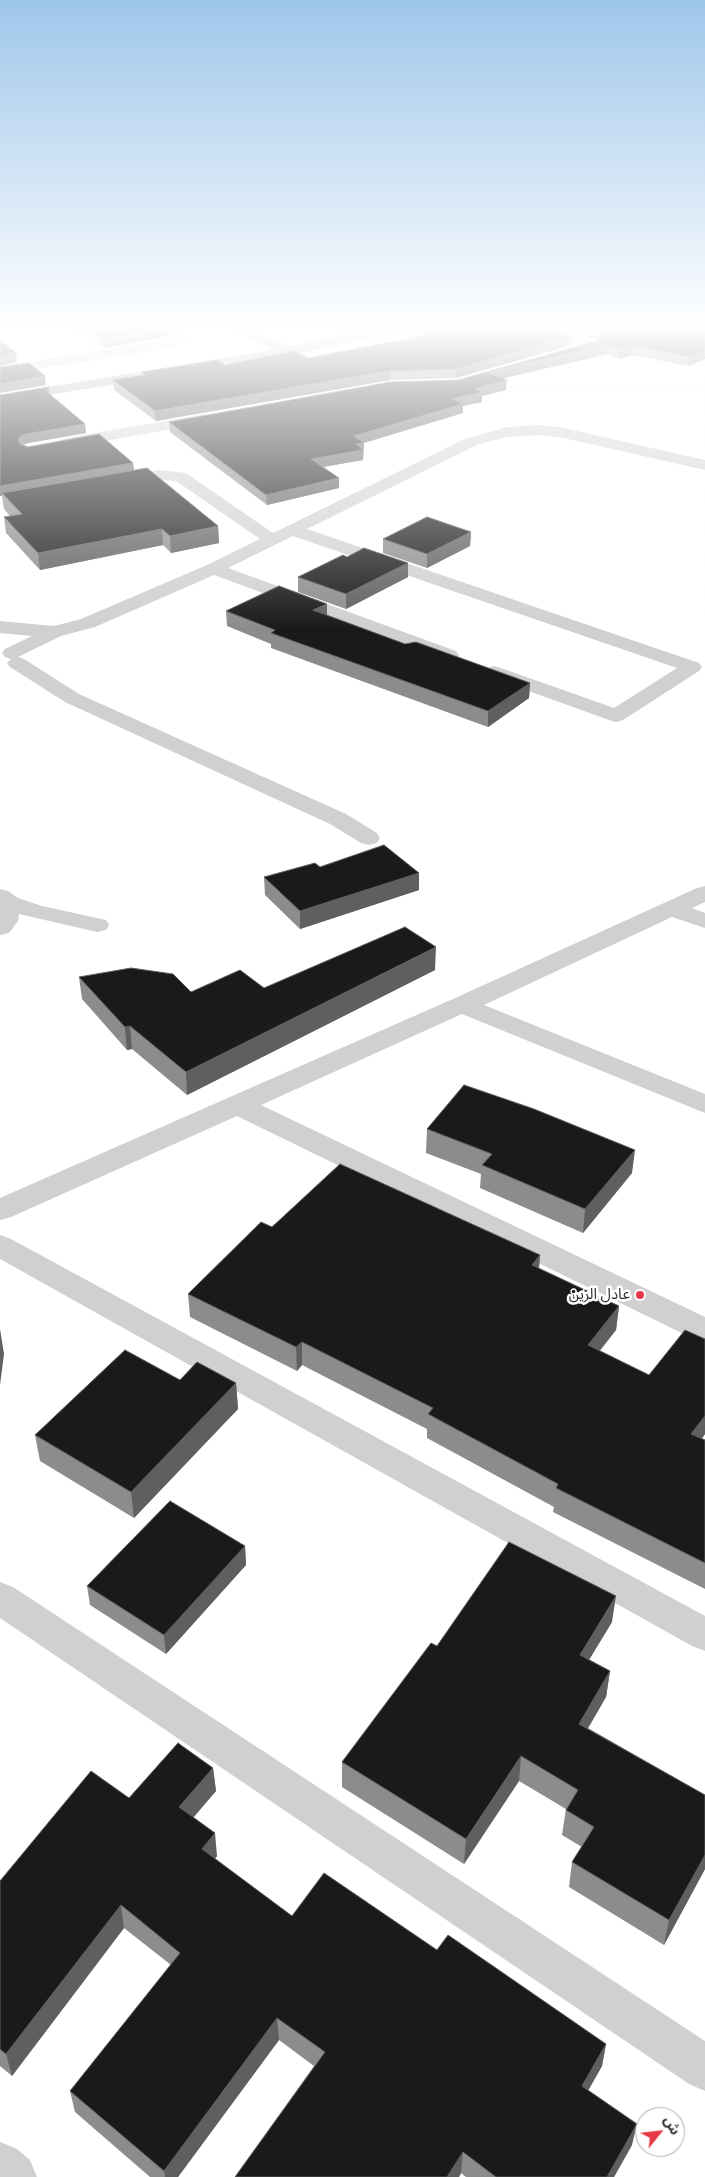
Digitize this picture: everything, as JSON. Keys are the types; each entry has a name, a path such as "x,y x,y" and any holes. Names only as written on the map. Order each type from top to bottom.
{"street":[{"path":"49,446 164,426"},
{"path":"369,838 338,819 72,698 7,657 54,632 88,623 213,569 473,441 508,432 539,430 564,433 705,465"},
{"path":"103,485 159,475 180,476 272,540"},
{"path":"213,569 616,716 692,667 292,530"},
{"path":"0,626 54,632"},
{"path":"0,1210 462,1005 705,893"},
{"path":"0,928 6,921 4,899 36,912 97,925"},
{"path":"672,909 705,921"},
{"path":"462,1005 705,1104"},
{"path":"238,1105 705,1330"},
{"path":"0,1246 705,1635"},
{"path":"0,1598 705,2068"},
{"path":"0,2166 12,2177"}],"building":[{"path":"0,426 76,426 27,434 18,439 20,444 28,447 99,434 133,463 0,486"},
{"path":"174,426 389,426 354,436 364,443 356,444 363,450 311,459 339,478 266,495"},
{"path":"147,468 218,526 170,536 162,529 38,553 4,517 22,514 2,493"},
{"path":"427,517 471,532 427,554 383,539"},
{"path":"364,548 408,563 346,594 298,577 343,555 347,557"},
{"path":"279,586 327,604 313,610 405,644 416,642 530,683 488,711 271,633 275,630 226,611"},
{"path":"384,845 419,873 300,911 264,877 315,863 320,867"},
{"path":"405,927 436,947 186,1072 130,1026 125,1027 79,977 131,968 173,974 191,992 240,970 264,988"},
{"path":"464,1085 534,1109 635,1150 585,1209 482,1165 492,1154 427,1129"},
{"path":"340,1164 540,1255 532,1265 619,1306 588,1345 649,1375 685,1330 705,1339 705,1416 691,1434 705,1440 705,1563 556,1488 558,1484 428,1414 433,1408 302,1342 296,1347 188,1294 261,1222 272,1227"},
{"path":"125,1350 180,1380 197,1362 236,1383 131,1492 35,1435"},
{"path":"170,1501 245,1546 164,1635 87,1586"},
{"path":"509,1542 616,1596 580,1655 610,1671 579,1724 705,1795 705,1855 669,1920 572,1862 594,1827 566,1810 578,1790 521,1756 466,1839 342,1762 431,1643 437,1646"},
{"path":"178,1743 213,1768 179,1807 215,1833 202,1849 292,1916 324,1873 437,1950 448,1935 606,2044 582,2086 635,2123 635,2128 607,2177 496,2177 463,2152 447,2177 235,2177 325,2052 277,2018 164,2171 70,2091 180,1953 121,1905 6,2054 0,2049 0,1881 91,1771 129,1798"}],"place":[{"name":"عادل الزين","path":"640,1295"}]}
